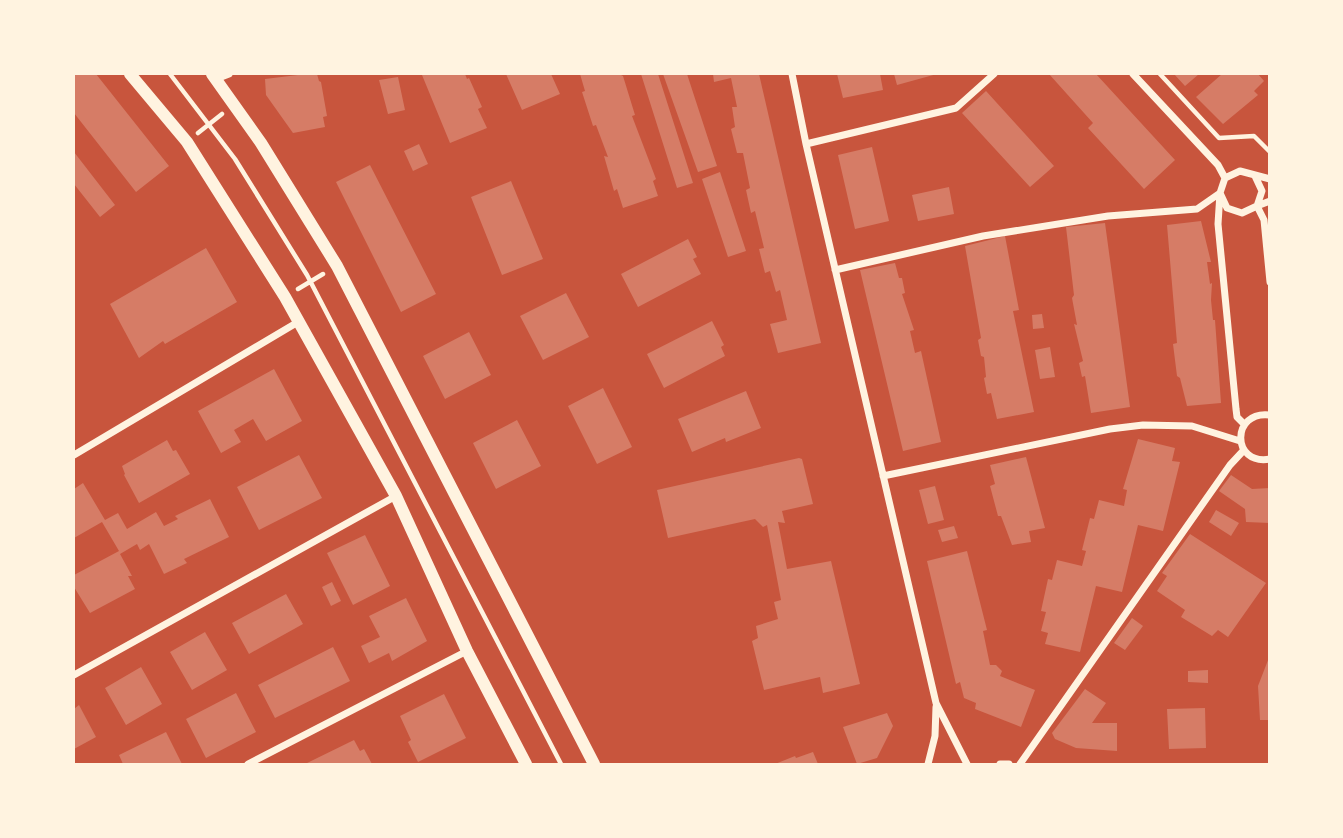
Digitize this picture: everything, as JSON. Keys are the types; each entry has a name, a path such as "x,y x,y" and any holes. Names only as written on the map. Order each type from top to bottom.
{"street":[{"path":"130,74 187,142 285,297 396,496 467,651 527,765"},
{"path":"229,74 214,76 261,143 337,266 594,765"},
{"path":"792,74 936,703 967,765"},
{"path":"806,144 956,108 994,74"},
{"path":"1133,74 1219,165 1225,178 1220,193 1218,224 1237,417 1244,424"},
{"path":"1225,178 1240,171 1269,179"},
{"path":"1255,176 1262,191 1257,206 1264,220 1269,282"},
{"path":"835,270 995,234 1108,216 1197,209 1220,193"},
{"path":"1220,193 1227,208 1242,213 1269,201"},
{"path":"74,455 298,322"},
{"path":"1269,415 1256,415 1244,424 1240,441 1244,450 1255,458 1269,459"},
{"path":"883,477 1110,429 1143,425 1192,426 1240,441"},
{"path":"1020,765 1230,465 1244,450"},
{"path":"74,675 396,496"},
{"path":"248,765 467,651"},
{"path":"928,765 935,736 936,703"},
{"path":"1000,765 1009,765"}],"path":[{"path":"170,74 236,159 310,282 561,765"},
{"path":"1160,74 1219,138 1254,136 1269,152"},
{"path":"187,142 234,106"},
{"path":"285,297 337,266"}],"building":[{"path":"74,74 96,74 169,166 136,192 74,113"},
{"path":"317,74 321,82 327,116 323,117 325,127 293,133 266,95 265,79"},
{"path":"465,74 482,107 478,109 487,128 450,143 422,75"},
{"path":"506,74 551,74 560,94 522,110"},
{"path":"580,74 623,76 635,115 632,116 656,179 653,181 658,196 623,208 617,189 614,191 604,156 608,157 596,125 593,126 582,92 585,91"},
{"path":"641,74 658,74 693,183 677,188"},
{"path":"663,74 687,74 717,166 698,172"},
{"path":"713,74 759,74 821,343 778,353 770,324 787,320 780,290 776,292 770,271 765,273 759,249 764,248 755,211 751,213 746,190 750,188 743,153 737,153 731,129 735,127 732,107 737,107 731,78 714,82"},
{"path":"837,74 880,74 883,90 843,98"},
{"path":"894,74 937,74 897,85"},
{"path":"1049,74 1096,74 1175,160 1144,189 1088,128 1093,123"},
{"path":"1174,74 1199,74 1185,86"},
{"path":"1222,74 1258,74 1264,81 1254,91 1258,95 1223,124 1196,97"},
{"path":"398,77 405,110 388,114 379,80"},
{"path":"986,91 1054,166 1030,187 962,113"},
{"path":"419,144 428,164 413,171 404,151"},
{"path":"872,147 889,221 855,229 838,155"},
{"path":"74,152 115,205 100,217 74,184"},
{"path":"370,165 436,294 401,312 336,182"},
{"path":"720,172 746,251 728,257 702,179"},
{"path":"511,181 543,259 502,275 471,197"},
{"path":"949,187 954,214 918,221 912,195"},
{"path":"1201,221 1211,262 1207,262 1210,284 1212,283 1211,300 1221,403 1187,406 1180,378 1177,376 1173,344 1177,343 1167,225"},
{"path":"1105,223 1130,407 1091,413 1085,376 1082,377 1079,363 1083,361 1074,324 1077,325 1066,227"},
{"path":"1005,236 1019,310 1013,311 1034,412 997,419 991,393 987,394 984,378 984,357 981,356 978,340 981,338 965,246"},
{"path":"688,239 697,257 693,259 701,274 638,307 621,274"},
{"path":"206,248 237,302 165,344 163,341 139,358 110,304"},
{"path":"895,263 899,278 902,278 905,293 902,294 914,330 910,331 915,353 921,351 941,442 903,451 860,270"},
{"path":"566,293 589,337 543,360 520,316"},
{"path":"1042,314 1044,328 1033,329 1032,315"},
{"path":"712,321 724,345 721,347 725,356 664,388 647,354"},
{"path":"469,332 491,375 445,399 423,356"},
{"path":"1050,347 1055,377 1040,379 1035,350"},
{"path":"274,369 302,421 266,441 253,419 234,430 241,442 221,453 198,411"},
{"path":"603,388 632,447 597,464 568,406"},
{"path":"746,391 761,428 726,442 725,438 692,452 678,419"},
{"path":"517,420 541,466 496,489 473,443"},
{"path":"1138,439 1175,448 1172,461 1180,462 1163,531 1138,525 1122,592 1096,586 1080,652 1045,644 1048,633 1041,631 1046,612 1041,611 1048,579 1052,580 1057,560 1082,566 1086,551 1082,550 1090,518 1094,519 1099,500 1124,506 1127,490 1123,489"},
{"path":"167,440 190,474 139,503 122,466"},
{"path":"299,455 322,498 259,530 237,487"},
{"path":"1026,457 1045,528 1029,531 1031,542 1012,545 1001,516 998,516 990,486 995,484 990,465"},
{"path":"802,459 813,504 782,511 785,523 778,522 787,569 831,561 860,684 823,693 820,677 764,690 752,641 758,638 756,626 778,619 774,602 781,600 767,525 763,527 755,519 668,538 657,490"},
{"path":"1231,475 1252,489 1270,488 1270,523 1246,522 1245,509 1219,491"},
{"path":"83,483 105,520 118,513 127,529 156,512 164,526 178,519 175,516 210,499 229,537 184,559 187,563 164,574 149,544 140,550 137,544 120,554 132,576 128,576 135,589 90,613 74,587 74,575 119,551 102,522 74,538 74,489"},
{"path":"935,486 944,520 928,524 919,490"},
{"path":"1216,510 1239,523 1231,536 1209,522"},
{"path":"954,526 958,538 942,542 938,530"},
{"path":"1190,534 1266,583 1228,637 1218,630 1212,636 1181,617 1185,610 1157,591 1167,576 1162,573"},
{"path":"365,535 390,586 353,605 327,553"},
{"path":"967,551 987,630 983,631 990,665 996,665 1002,671 1000,676 1035,690 1021,727 975,709 976,703 964,698 960,682 956,684 927,561"},
{"path":"332,582 341,601 331,606 322,587"},
{"path":"286,594 303,624 249,654 232,623"},
{"path":"406,598 427,641 392,661 389,653 369,663 361,646 380,637 369,616"},
{"path":"1132,618 1143,626 1125,650 1114,643"},
{"path":"205,632 227,670 192,690 170,652"},
{"path":"333,647 350,681 275,718 258,685"},
{"path":"1270,655 1270,720 1260,720 1258,686"},
{"path":"141,667 162,704 126,725 105,688"},
{"path":"1208,670 1208,683 1188,682 1188,671"},
{"path":"1085,689 1106,703 1092,723 1117,723 1117,751 1076,748 1055,739 1052,733"},
{"path":"236,693 256,732 206,758 186,719"},
{"path":"444,694 466,738 418,762 400,716"},
{"path":"79,705 96,737 74,749 74,709"},
{"path":"1205,708 1206,748 1169,749 1167,709"},
{"path":"887,713 893,726 877,758 857,764 843,727"},
{"path":"166,732 182,764 123,764 119,755"},
{"path":"354,740 360,751 364,749 372,764 305,764"},
{"path":"813,752 818,764 775,764 795,756 796,758"}]}
